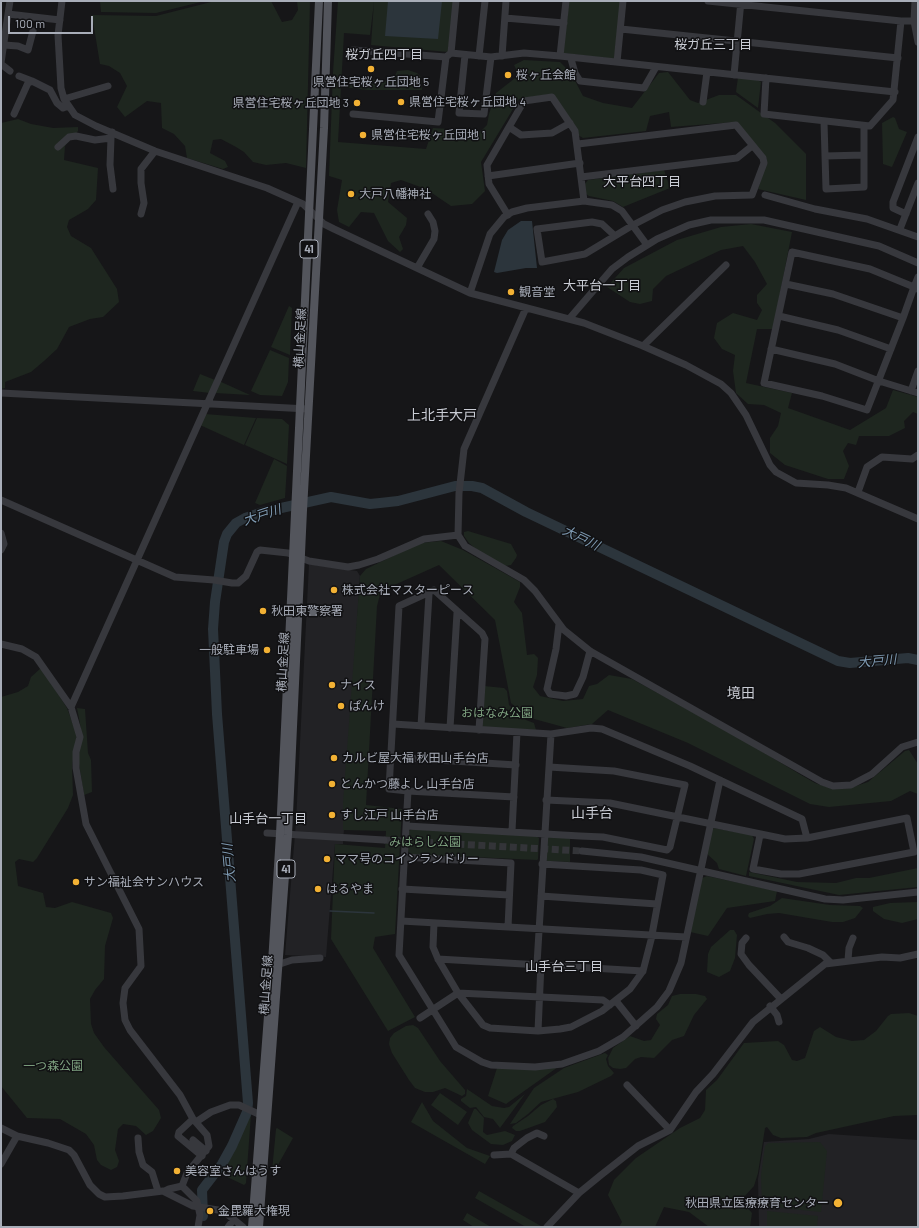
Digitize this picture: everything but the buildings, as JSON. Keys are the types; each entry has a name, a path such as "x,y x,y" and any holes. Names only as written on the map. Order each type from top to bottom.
{"main road":[{"name":"横山金足線","path":"252,1227 265,1117 280,964 288,835 310,210 320,1"},
{"name":"横山金足線","path":"304,409 319,218 328,1"},
{"name":"横山金足線","path":"259,1227 280,834 297,557"}],"street":[{"path":"10,1 1,64 10,71"},
{"path":"62,1 58,59 64,99 75,115 112,135 155,151 267,188 298,202 334,229 470,293 569,319 643,346 709,377 731,393 746,415 770,465 776,472 796,483 828,485 858,492 918,519"},
{"path":"353,114 438,122 456,1"},
{"path":"479,56 485,1"},
{"path":"502,56 506,1"},
{"path":"560,56 566,1"},
{"path":"617,62 623,1"},
{"path":"708,1 741,3 901,21 916,21"},
{"path":"915,1 918,42"},
{"path":"734,74 741,3"},
{"path":"8,14 60,20"},
{"path":"505,18 564,23"},
{"path":"766,78 764,114 870,126 893,100 901,21"},
{"path":"621,29 898,58"},
{"path":"4,45 18,46 28,50 33,31"},
{"path":"353,50 491,57 524,53 895,92"},
{"path":"465,55 459,113 484,114 491,57"},
{"path":"571,59 575,73 580,81 644,88 656,67"},
{"path":"703,102 707,72"},
{"path":"18,76 50,90 57,103 63,108 68,106"},
{"path":"14,114 28,83 32,81"},
{"path":"64,99 108,86"},
{"path":"508,215 489,184 486,165 524,101 552,97 575,131 578,144 584,201"},
{"path":"824,122 826,189 864,187 864,126"},
{"path":"509,127 522,135 552,133 570,123"},
{"path":"578,144 736,125 764,163 752,195 715,196 685,202 662,210 633,225 585,254 542,262 537,228 592,222 602,224 614,236"},
{"path":"58,147 70,137 76,136 96,140 112,135"},
{"path":"112,135 110,165 113,189"},
{"path":"906,214 892,208 918,137"},
{"path":"582,177 737,158 752,146"},
{"path":"141,214 144,203 141,183 141,169 155,151"},
{"path":"825,156 864,155"},
{"path":"488,176 580,163"},
{"path":"900,229 918,183"},
{"path":"765,195 815,209 867,219 900,229 918,237"},
{"path":"470,293 490,234 508,215 527,208 584,201 612,205 622,211 647,245"},
{"path":"71,707 298,202"},
{"path":"416,268 434,239 435,231 433,222 428,214"},
{"path":"569,319 612,270 647,245 689,225 711,220 764,220 879,246 918,263"},
{"path":"916,288 870,270 792,252 764,383 822,396 867,410 916,288 918,277"},
{"path":"643,346 726,265"},
{"path":"786,284 833,294 903,318"},
{"path":"526,308 464,449 459,493 458,535 464,546 524,580 535,590 558,624 573,639 590,651 748,740 798,770 833,786 850,785 872,774 902,747 918,742"},
{"path":"779,316 838,330 891,349"},
{"path":"771,349 835,364 879,381 914,392 918,372"},
{"path":"1,393 304,409"},
{"path":"858,492 867,467 876,460 882,457 912,459 918,455"},
{"path":"1,500 175,577 238,583 246,576 257,552 260,550 288,553 309,562 348,567 378,559 424,539 458,535"},
{"path":"1,533 4,544 1,550"},
{"path":"479,730 485,639 482,633 434,590 429,594 399,606 388,789 514,797"},
{"path":"421,726 429,594"},
{"path":"450,728 457,612"},
{"path":"558,624 556,649 547,689 550,694 566,696 575,694 583,677 590,651"},
{"path":"1,644 22,649 36,657 71,707 79,731 76,768 86,824 139,929 141,966 125,988 123,1003 125,1020 130,1030 180,1095 195,1120 207,1135 209,1146 187,1173 182,1186"},
{"path":"392,724 551,734 592,728 602,729 720,780 802,819 807,838"},
{"path":"512,831 517,732"},
{"path":"538,1031 540,896 551,734"},
{"path":"390,757 516,765"},
{"path":"407,826 544,833 603,838 666,850 670,847 685,785 614,771 548,767"},
{"path":"408,791 402,889 400,960 456,1047 482,1062 491,1065 535,1067 562,1064 599,1051 623,1037 636,1026 656,1007 669,991 681,963 720,780"},
{"path":"546,800 610,803 785,839 807,838 907,818 914,852 799,874 775,873 753,869 760,835"},
{"path":"267,833 384,840"},
{"path":"582,851 641,857 825,899 843,900 918,892"},
{"path":"404,857 511,862 508,927"},
{"path":"434,923 433,947 438,959 458,993 483,1025 490,1028 538,1031 571,1027 602,1011 630,989 643,971 652,936 663,875 641,870 542,864"},
{"path":"402,889 509,894"},
{"path":"540,896 657,904"},
{"path":"401,921 686,937"},
{"path":"784,937 788,942 808,948 823,955 830,962"},
{"path":"746,938 742,943 741,954 749,966 781,999"},
{"path":"848,960 849,948 853,938"},
{"path":"547,1227 579,1193 638,1146 670,1130 700,1086 713,1074 752,1022 770,1006 825,964 848,960 886,957 900,958 918,954"},
{"path":"280,964 292,960 320,958"},
{"path":"438,959 643,971"},
{"path":"420,1018 458,993 603,1000 613,1003 636,1026"},
{"path":"770,1006 777,1015 779,1022"},
{"path":"627,1085 670,1130"},
{"path":"204,1154 178,1136 179,1132 195,1120 230,1106 239,1105 265,1117"},
{"path":"1,1128 17,1136 68,1150 74,1155 90,1185 99,1194 105,1197 161,1191 182,1186"},
{"path":"511,1154 514,1148 527,1138 537,1133 544,1136"},
{"path":"1,1164 17,1136"},
{"path":"138,1138 139,1152 143,1165 152,1172 161,1191 193,1206 218,1210 234,1219 243,1227"},
{"path":"193,1140 204,1154"},
{"path":"494,1155 511,1154 579,1193"},
{"path":"182,1186 197,1201 199,1207 198,1227"},
{"path":"228,1227 234,1219"}],"shaded area":[{"path":"388,1 442,1 438,39 385,36"},
{"path":"521,221 532,221 537,268 526,268 497,273 494,272 502,240 508,230"},
{"path":"309,564 357,571 360,576 343,844 335,844 326,957 285,955 296,822"},
{"name":"秋田県立医療療育センター","path":"829,1134 918,1140 918,1227 759,1227 758,1179 764,1142 809,1139"}],"green space":[{"path":"100,1 205,1 156,13 101,12"},
{"path":"215,1 271,1 282,22 292,20 298,10 297,1 310,1 306,168 286,163 266,165 253,162 244,152 221,139 213,140 210,153 225,161 228,167 223,169 187,158 185,146 174,134 162,128 161,103 147,101 125,117 117,107 127,86 120,73 109,66 100,64 92,15 156,16"},
{"path":"338,1 455,1 448,52 371,45 374,2 370,35 344,33 338,142 426,149 433,128 481,131 487,125 496,93 519,75 514,65 524,60 560,62 571,73 583,96 603,103 632,108 659,73 668,72 690,100 698,103 719,95 736,95 775,123 806,154 806,200 758,189 767,159 736,122 671,127 669,112 650,116 646,131 583,138 578,135 551,94 519,99 481,162 485,191 472,204 451,206 426,189 401,180 391,183 388,202 407,218 406,225 399,237 403,249 400,252 388,241 374,213 361,212 349,227 339,222 337,210 342,180 329,176 333,72"},
{"path":"569,1 621,1 614,59 563,53"},
{"path":"408,70 417,73 421,77 422,90 367,90 343,87 343,79 357,78 385,81 395,76 397,71"},
{"path":"738,77 761,82 758,108 736,92"},
{"path":"893,117 895,118 899,129 907,132 892,167 883,164 882,123"},
{"path":"18,119 31,124 53,128 78,127 78,131 65,146 64,160 98,168 96,200 88,209 69,220 67,227 71,236 91,248 117,289 119,302 103,317 90,319 69,327 57,349 44,361 31,372 5,382 5,388 1,389 1,123"},
{"path":"664,170 670,188 623,207 613,201 586,194 584,185 588,180"},
{"path":"751,224 792,232 773,329 757,329 746,383 792,393 788,408 850,430 886,408 893,390 918,397 918,414 913,412 904,421 905,428 889,436 859,436 856,445 848,443 843,451 849,466 844,479 828,479 785,465 770,453 770,438 778,426 781,413 764,405 748,404 736,393 733,371 735,355 722,349 714,338 717,323 733,313 757,320 762,310 757,303 757,295 767,284 755,262 743,246 721,250 666,276 653,289 652,301 640,304 630,302 607,287 624,268 677,240 721,227"},
{"path":"289,306 292,308 290,355 271,347"},
{"path":"270,350 289,358 288,382 282,396 260,395 251,391"},
{"path":"200,374 215,380 210,393 193,391"},
{"path":"219,381 250,395 215,393"},
{"path":"205,414 256,418 244,445 200,425"},
{"path":"257,418 282,419 289,425 287,464 245,445"},
{"path":"274,459 287,466 285,498 260,505 255,503"},
{"path":"468,531 511,544 517,555 516,558 511,565 505,566 479,552 464,536 464,532"},
{"path":"441,541 463,550 520,582 520,587 514,602 522,613 527,655 534,654 538,658 537,675 533,687 540,696 563,701 583,699 589,686 597,684 609,675 632,679 738,737 815,783 833,789 850,788 868,782 905,751 909,750 918,764 918,794 910,791 891,801 829,807 810,804 688,743 608,710 592,724 567,728 527,717 511,703 495,620 439,565 381,591 377,606 366,805 402,809 395,934 375,937 373,948 415,1017 388,1031 331,939 335,844 385,848 386,831 343,830 343,803 360,576 366,569 420,543"},
{"name":"一つ森公園","path":"41,668 67,708 77,735 72,766 73,795 68,808 37,858 33,862 19,859 15,862 18,886 43,893 46,907 55,908 72,902 111,913 113,918 105,946 104,979 90,999 91,1024 94,1033 104,1047 159,1110 161,1118 153,1131 146,1135 136,1126 123,1124 118,1129 115,1150 119,1161 117,1167 111,1170 101,1165 97,1160 94,1145 86,1134 60,1119 27,1118 1,1086 1,697 18,692 28,686 31,677"},
{"name":"おはなみ公園","path":"484,686 504,688 507,691 509,705 526,720 534,723 536,730 482,728"},
{"path":"77,708 85,709 88,753 91,760 92,792 84,795 78,758 81,729"},
{"name":"みはらし公園","path":"413,828 536,836 539,838 538,859 410,854 408,851 408,832"},
{"path":"714,828 752,835 754,839 746,876 719,869 717,863 706,853 711,831"},
{"path":"549,836 570,838 570,862 547,861 545,859 546,838"},
{"path":"918,868 918,887 839,895 749,876 749,872 797,882 836,883 856,878 869,878"},
{"path":"707,876 777,891 775,901 727,908 708,936 690,932 700,879"},
{"path":"782,898 830,905 860,906 863,908 855,918 843,922 832,922 779,913 750,918 748,916 749,913 770,906"},
{"path":"918,902 918,919 902,923 884,919 873,911 873,907 890,903"},
{"path":"730,930 734,930 737,935 735,958 730,971 719,977 707,972 708,954 711,947"},
{"path":"680,994 696,994 705,996 707,999 694,1015 684,1036 672,1040 654,1058 641,1057 635,1059 626,1068 620,1069 613,1068 609,1065 608,1058 613,1048 630,1036 644,1041 651,1040 660,1025 656,1019 657,1014 668,1005 672,996"},
{"path":"909,1013 918,1016 918,1115 894,1116 816,1133 807,1137 781,1138 773,1135 767,1127 765,1128 758,1173 754,1186 744,1197 743,1203 752,1213 750,1227 709,1227 689,1212 664,1207 655,1227 619,1227 622,1222 608,1195 614,1180 636,1158 680,1128 700,1118 705,1110 706,1090 717,1080 744,1043 778,1041 784,1045 792,1060 797,1061 805,1058 814,1031 820,1027 836,1037 852,1041 864,1040 876,1031 891,1014"},
{"path":"413,1025 418,1028 440,1061 465,1090 465,1094 462,1096 445,1088 433,1092 425,1092 415,1088 392,1053 389,1044 390,1038 394,1033 406,1026"},
{"path":"605,1053 608,1055 606,1059 608,1066 614,1073 611,1076 578,1092 541,1102 516,1123 510,1124 534,1088 564,1068"},
{"path":"558,1067 506,1104 488,1096 497,1068"},
{"path":"467,1089 492,1106 504,1108 509,1107 525,1094 500,1128 493,1119 484,1117 476,1107 470,1108 461,1101 461,1099 466,1096"},
{"path":"440,1093 467,1112 458,1125 431,1105"},
{"path":"553,1099 556,1101 557,1107 545,1122 520,1131 516,1131 512,1128 541,1105"},
{"path":"422,1102 433,1121 467,1148 490,1156 485,1164 411,1122"},
{"path":"474,1109 476,1109 484,1118 483,1132 487,1135 505,1131 515,1135 512,1141 503,1145 491,1144 472,1130 468,1123"},
{"path":"251,1114 246,1183 244,1185 223,1175 221,1172"},
{"path":"277,1128 293,1138 274,1172 272,1171"},
{"path":"820,1142 827,1151 821,1212 762,1206 761,1175 765,1146 768,1143"},
{"path":"479,1191 541,1226 526,1227 475,1198"},
{"path":"767,1211 818,1216 817,1227 767,1227"},
{"path":"467,1213 491,1227 474,1227 463,1220"}],"waterway":[{"name":"大戸川","path":"203,1216 202,1190 222,1164 232,1146 247,1112 248,1103 217,714 213,629 215,602 224,542 227,534 236,523 245,518 263,512 331,497 370,504 398,501 455,486 472,486 482,488 526,512 838,661 850,663 908,658 918,660"},
{"path":"330,911 374,913"}],"tunnel":[{"path":"384,840 582,851"}],"place":[{"name":"県営住宅桜ヶ丘団地 5","path":"371,69"},
{"name":"桜ヶ丘会館","path":"508,75"},
{"name":"県営住宅桜ヶ丘団地 4","path":"401,102"},
{"name":"県営住宅桜ヶ丘団地 3","path":"357,103"},
{"name":"県営住宅桜ヶ丘団地 1","path":"363,135"},
{"name":"大戸八幡神社","path":"351,194"},
{"name":"観音堂","path":"511,292"},
{"name":"株式会社マスターピース","path":"334,590"},
{"name":"秋田東警察署","path":"263,611"},
{"name":"一般駐車場","path":"267,650"},
{"name":"ナイス","path":"332,685"},
{"name":"ぱんけ","path":"341,706"},
{"name":"カルビ屋大福 秋田山手台店","path":"334,758"},
{"name":"とんかつ藤よし 山手台店","path":"332,784"},
{"name":"すし江戸 山手台店","path":"332,815"},
{"name":"ママ号のコインランドリー","path":"327,859"},
{"name":"サン福祉会サンハウス","path":"76,882"},
{"name":"はるやま","path":"318,889"},
{"name":"美容室さんはうす","path":"177,1171"},
{"name":"秋田県立医療療育センター","path":"838,1203"},
{"name":"金毘羅大権現","path":"210,1211"}],"district":[{"name":"桜ガ丘三丁目","path":"713,45"},
{"name":"桜ガ丘四丁目","path":"384,55"},
{"name":"大平台四丁目","path":"642,182"},
{"name":"大平台一丁目","path":"602,286"},
{"name":"上北手大戸","path":"442,415"},
{"name":"境田","path":"741,693"},
{"name":"山手台","path":"592,813"},
{"name":"山手台一丁目","path":"268,819"},
{"name":"山手台三丁目","path":"564,967"}]}
